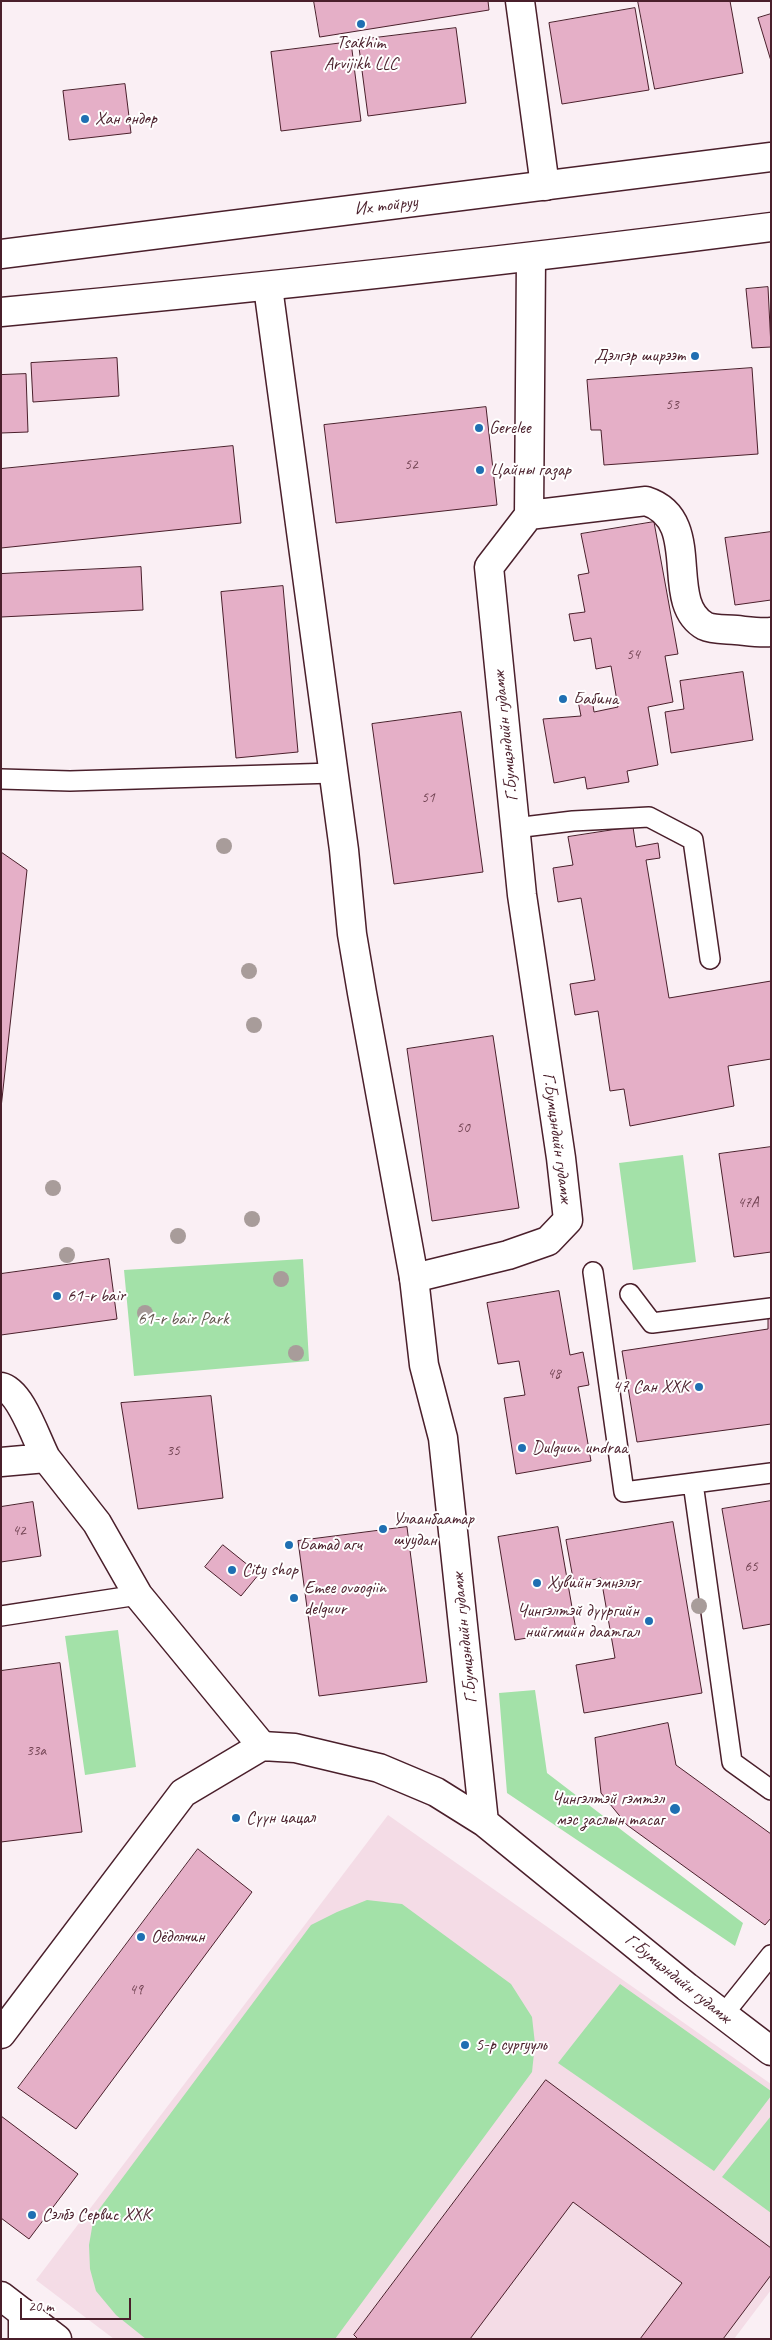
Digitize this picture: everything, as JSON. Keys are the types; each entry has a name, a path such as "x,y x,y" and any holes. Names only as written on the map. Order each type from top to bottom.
{"street":[{"path":"520,1 545,186"},
{"name":"Их тойруу","path":"1,254 771,157"},
{"path":"1,312 268,287 531,258 771,227"},
{"path":"531,258 529,515 646,501 660,506 668,515 681,545 686,602 694,615 706,626 771,632"},
{"path":"268,287 333,773 353,942 414,1278"},
{"name":"Г.Бумцэндийн гудамж","path":"529,515 489,567 522,895 561,1158 568,1220 548,1241 508,1255 414,1278 424,1365 443,1438 484,1822 723,2015 771,2051"},
{"path":"1,1387 7,1388 19,1400 46,1458 97,1523 138,1595 262,1746"},
{"path":"1,1462 46,1458"},
{"path":"1,2034 183,1792 262,1746 295,1748 379,1768 436,1792 484,1822"},
{"path":"1,2296 23,2326 57,2339"}],"lane":[{"path":"1,779 70,781 333,773"},
{"path":"515,828 573,821 650,817 693,840 710,959"},
{"path":"594,1272 624,1492 771,1473"},
{"path":"630,1294 652,1323 771,1308"},
{"path":"693,1483 732,1762 771,1790"},
{"path":"1,1616 138,1595"},
{"path":"723,2015 771,1955"}],"shaded area":[{"name":"5-р сургууль","path":"388,1815 771,2084 771,2290 734,2339 114,2339 36,2280"}],"green space":[{"path":"683,1155 696,1262 633,1270 619,1163"},
{"name":"61-r bair Park","path":"303,1259 309,1361 134,1376 124,1270"},
{"path":"118,1630 136,1767 85,1775 65,1636"},
{"path":"535,1690 547,1773 743,1923 735,1946 507,1793 499,1693"},
{"path":"367,1900 402,1904 511,1984 532,2017 535,2044 532,2072 335,2339 146,2339 116,2315 96,2291 90,2269 89,2245 94,2216 311,1925"},
{"path":"620,1984 771,2091 771,2096 714,2171 558,2063"},
{"path":"771,2116 771,2213 722,2177"}],"building":[{"name":"Tsakhim Arvijikh LLC","path":"314,1 488,1 489,10 320,37"},
{"path":"638,1 730,1 743,73 655,89"},
{"path":"635,8 649,90 562,104 549,23"},
{"path":"771,14 771,61 758,18"},
{"path":"456,28 466,103 368,116 358,40"},
{"path":"351,42 361,121 281,131 271,52"},
{"path":"125,84 131,133 69,140 63,91"},
{"path":"768,287 771,347 752,348 746,289"},
{"path":"117,358 119,396 33,402 31,363"},
{"path":"752,368 758,454 604,465 601,430 591,430 587,380"},
{"path":"26,374 28,432 1,433 1,375"},
{"path":"486,407 497,505 336,523 324,425"},
{"path":"233,446 241,523 1,548 1,469"},
{"path":"654,522 678,654 665,656 673,702 648,707 658,765 627,771 629,782 587,789 585,777 554,783 543,719 581,716 578,701 592,699 594,712 618,707 611,666 596,669 591,638 574,641 569,614 585,612 578,575 589,573 581,534"},
{"path":"771,532 771,600 735,605 725,538"},
{"path":"141,567 143,610 1,617 1,574"},
{"path":"283,586 298,752 236,758 221,592"},
{"path":"743,672 753,740 671,753 665,712 684,709 680,681"},
{"path":"461,712 483,872 394,884 372,724"},
{"path":"633,827 636,847 658,843 660,858 646,860 669,998 771,981 771,1059 728,1066 734,1106 630,1126 624,1089 610,1091 598,1011 575,1015 570,984 595,980 581,898 558,902 553,868 573,865 568,837"},
{"path":"1,852 27,870 1,1108"},
{"path":"493,1036 519,1208 432,1221 407,1049"},
{"path":"771,1147 771,1252 734,1257 719,1154"},
{"name":"61-r bair","path":"109,1259 117,1319 1,1335 1,1274"},
{"path":"559,1291 570,1355 583,1352 589,1385 578,1387 591,1461 516,1474 504,1398 525,1395 519,1361 498,1364 487,1303"},
{"name":"47 Сан ХХК","path":"771,1313 771,1424 637,1442 622,1351 768,1329 768,1314"},
{"path":"211,1396 223,1498 138,1509 121,1403"},
{"path":"771,1501 771,1624 743,1629 722,1509"},
{"path":"33,1502 41,1556 1,1562 1,1507"},
{"name":"Чингэлтэй дүүргийн нийгмийн даатгал","path":"673,1522 702,1693 584,1713 576,1665 615,1658 601,1578 574,1584 566,1540"},
{"path":"407,1527 427,1682 319,1696 298,1541"},
{"name":"Хувийн эмнэлэг","path":"558,1527 576,1630 515,1640 498,1537"},
{"name":"City shop","path":"223,1545 259,1574 241,1596 205,1567"},
{"path":"60,1663 82,1832 1,1842 1,1671"},
{"name":"Чингэлтэй гэмтэл мэс заслын тасаг","path":"668,1723 676,1765 771,1834 771,1918 765,1925 627,1825 601,1793 595,1738"},
{"path":"198,1849 252,1892 76,2129 18,2088"},
{"path":"546,2080 771,2248 771,2275 723,2339 640,2339 682,2283 573,2202 470,2339 358,2339 354,2335"},
{"path":"1,2116 78,2174 29,2239 1,2218"}],"place":[{"name":"Tsakhim Arvijikh LLC","path":"361,24"},
{"name":"Хан өндөр","path":"85,119"},
{"name":"Дэлгэр ширээт","path":"695,356"},
{"name":"Gerelee","path":"479,428"},
{"name":"Цайны газар","path":"480,470"},
{"name":"Бабина","path":"563,699"},
{"name":"61-r bair","path":"57,1296"},
{"name":"47 Сан ХХК","path":"699,1387"},
{"name":"Dulguun undraa","path":"522,1448"},
{"name":"Улаанбаатар шуудан","path":"383,1529"},
{"name":"Батад агч","path":"289,1545"},
{"name":"City shop","path":"232,1570"},
{"name":"Хувийн эмнэлэг","path":"537,1583"},
{"name":"Emee ovoogiin delguur","path":"294,1598"},
{"name":"Чингэлтэй дүүргийн нийгмийн даатгал","path":"649,1621"},
{"name":"Чингэлтэй гэмтэл мэс заслын тасаг","path":"675,1809"},
{"name":"Сүүн цацал","path":"236,1818"},
{"name":"Оёдолчин","path":"141,1937"},
{"name":"5-р сургууль","path":"465,2045"},
{"name":"Сэлбэ Сервис ХХК","path":"32,2215"}]}
